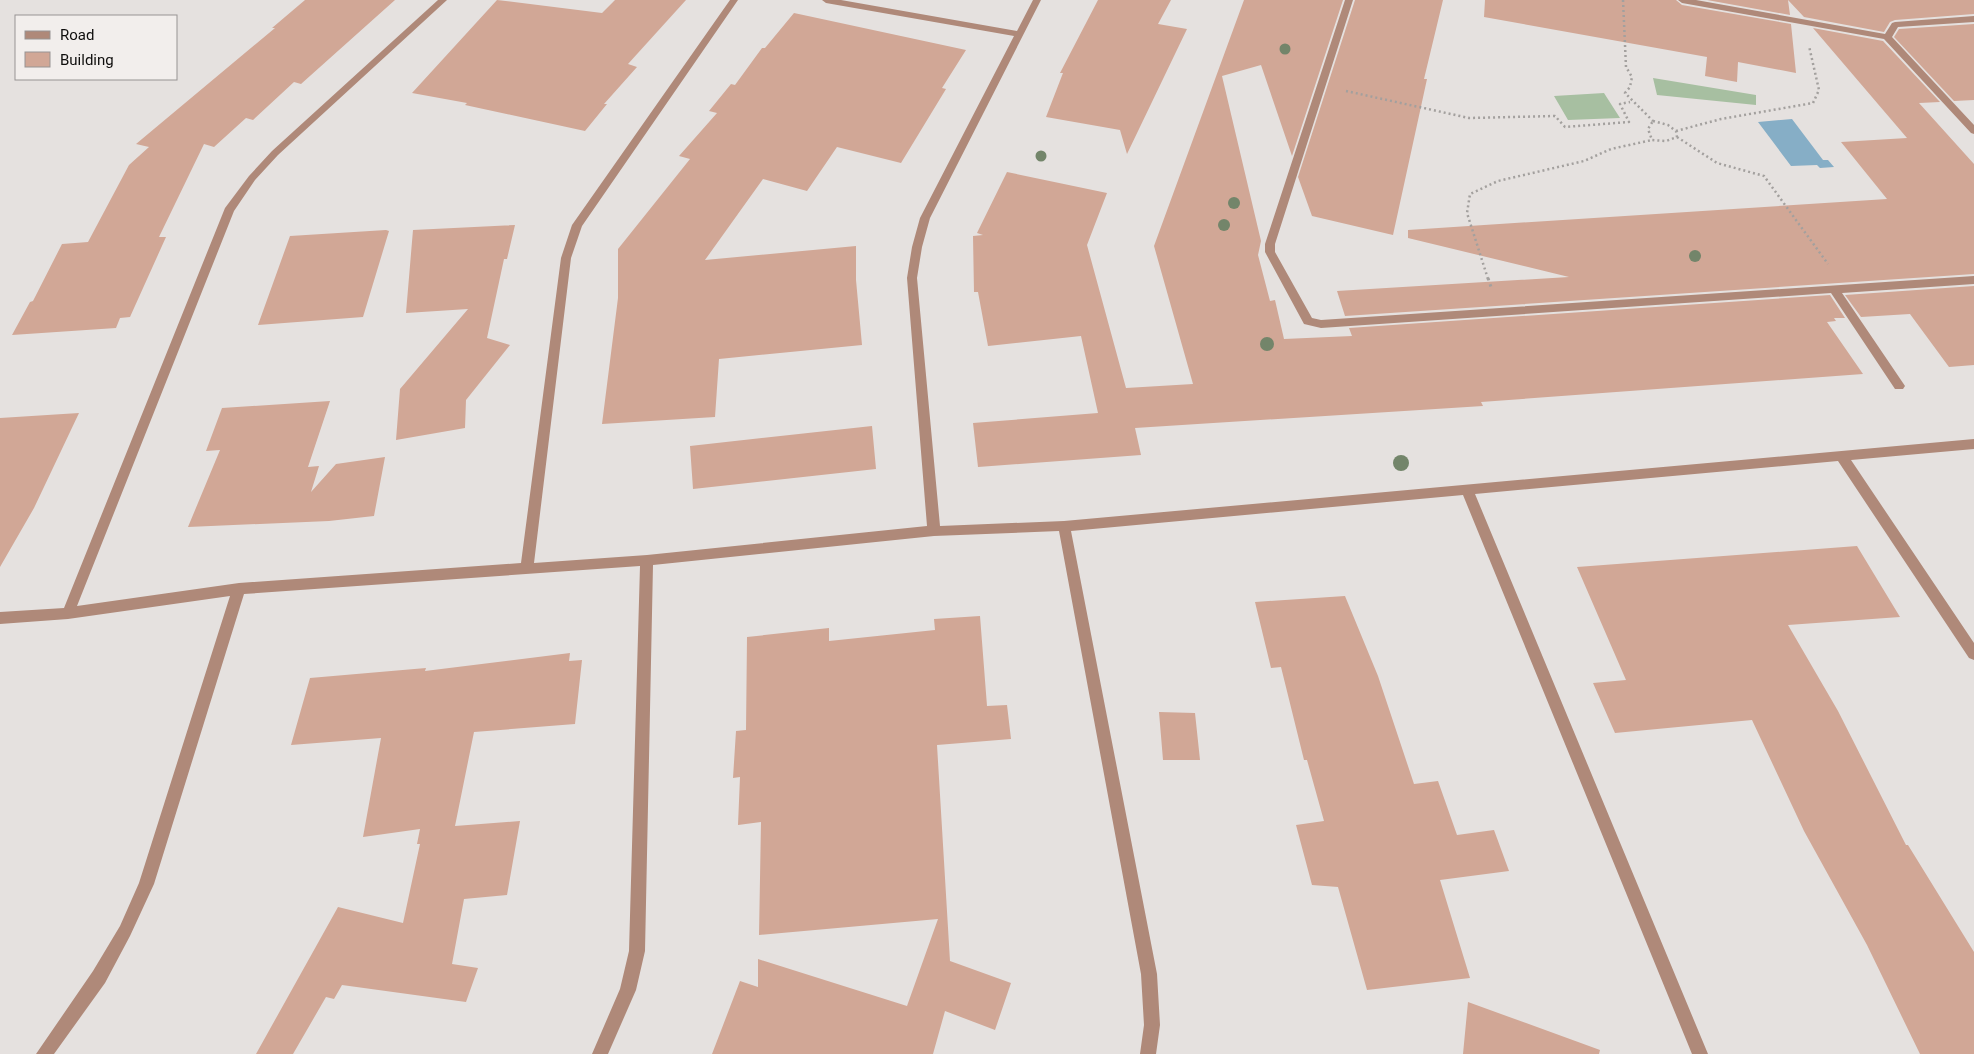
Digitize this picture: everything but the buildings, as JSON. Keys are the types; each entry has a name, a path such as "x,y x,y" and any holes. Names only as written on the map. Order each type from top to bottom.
{"street":[{"path":"68,613 229,210 252,178 274,153 443,0"},
{"path":"527,570 566,258 576,225 734,0"},
{"path":"826,0 1018,34"},
{"path":"934,531 912,278 917,247 925,218 1037,0"},
{"path":"1349,0 1269,248 1308,321 1321,324 1974,280"},
{"path":"1682,0 1887,37 1974,132"},
{"path":"1887,37 1895,25 1974,19"},
{"path":"1834,289 1899,386"},
{"path":"0,618 68,613 239,590 647,560 934,531 1064,526 1974,444"},
{"path":"1842,457 1974,654"},
{"path":"1467,489 1700,1054"},
{"path":"1064,526 1149,974 1152,1025 1148,1054"},
{"path":"600,1054 628,990 637,951 647,560"},
{"path":"44,1054 99,977 125,932 146,884 239,590"}],"path":[{"path":"1623,0 1626,67 1632,77 1630,87 1625,93 1630,102 1644,110 1653,121 1668,125 1676,131 1677,137 1717,162 1764,176 1846,289"},
{"path":"1676,131 1721,119 1812,103 1819,90 1804,22"},
{"path":"1322,85 1469,118 1555,116 1565,127 1629,122 1620,104 1630,102"},
{"path":"1652,140 1648,129 1653,121"},
{"path":"1499,311 1467,213 1470,194 1498,181 1584,160 1611,149 1652,140 1666,141 1677,137"}],"green space":[{"path":"1653,78 1756,95 1756,105 1657,95"},
{"path":"1604,93 1620,118 1568,120 1554,96"}],"water":[{"path":"1792,119 1823,160 1828,160 1834,167 1820,168 1817,165 1791,166 1758,122"}]}
